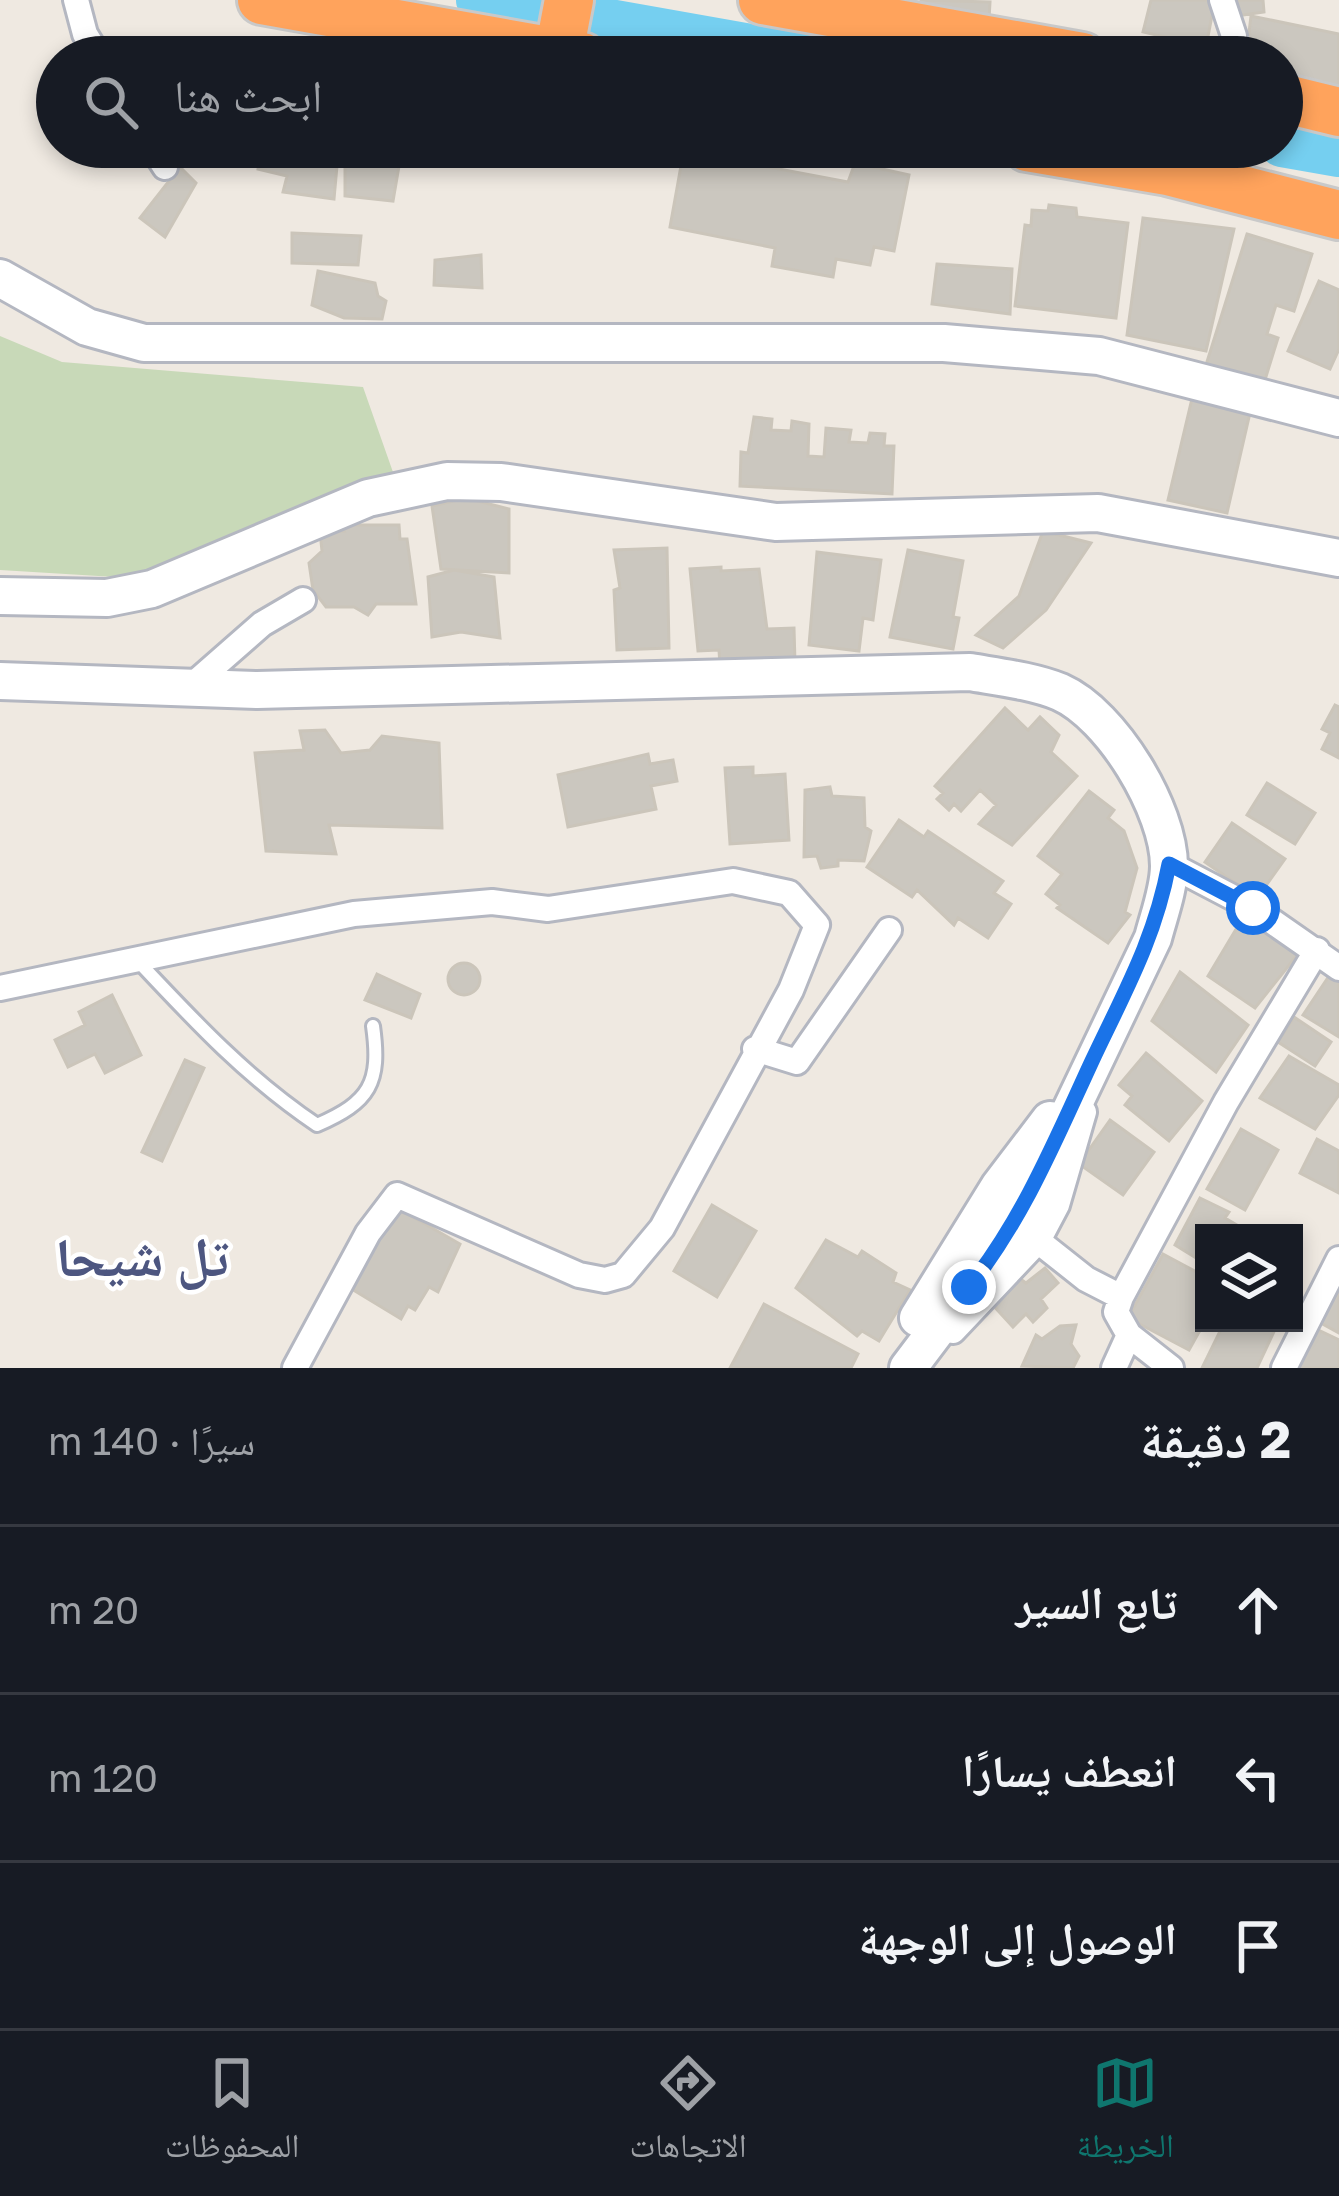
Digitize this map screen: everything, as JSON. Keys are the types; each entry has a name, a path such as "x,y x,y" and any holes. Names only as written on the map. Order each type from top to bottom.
{"highway":[{"path":"262,0 547,30"},
{"path":"763,0 913,12 1003,36"},
{"path":"1303,103 1339,112"},
{"path":"1197,168 1339,215"}],"street":[{"path":"76,0 86,36"},
{"path":"1222,0 1234,36"},
{"path":"0,278 87,326 143,343 944,343 1099,356 1339,418"},
{"path":"0,596 107,598 152,589 368,498 448,482 501,482 776,522 1098,513 1339,558"},
{"path":"189,688 262,624 303,600"},
{"path":"0,681 189,688 745,682 970,672 1062,693 1124,752 1152,796 1169,864 1153,938 1088,1069 1013,1195 1006,1236"},
{"path":"1169,864 1317,950 1339,968"},
{"path":"0,988 354,914 493,902 548,909 733,881 790,892 817,925 791,990 662,1228 623,1275 605,1280 579,1275 397,1195 368,1233 295,1368"},
{"path":"755,1049 797,1062 890,930"},
{"path":"1172,1368 1138,1352 1116,1312 1121,1297 1226,1102 1317,950"},
{"path":"884,1368 915,1347 1006,1236 1062,1190 1110,1023"},
{"path":"1006,1236 1121,1297"},
{"path":"1283,1368 1339,1259"},
{"path":"1114,1368 1138,1352"}],"lane":[{"path":"136,958 264,1090 317,1125 351,1110 370,1088 377,1058 373,1026"}],"green space":[{"path":"0,336 62,362 363,387 394,475 156,574 115,577 0,570"}],"building":[{"path":"921,0 990,2 989,20 922,10"},
{"path":"1151,0 1215,0 1208,36 1143,32"},
{"path":"1236,0 1263,0 1264,12 1236,16"},
{"path":"1251,16 1339,34 1339,93 1303,85 1303,36 1249,36"},
{"path":"179,168 196,183 165,237 140,218"},
{"path":"337,168 334,199 283,192 287,176 258,169"},
{"path":"345,168 399,168 393,201 345,196"},
{"path":"681,168 774,168 848,182 853,168 909,175 894,251 874,247 870,265 836,259 833,277 772,266 775,248 670,227"},
{"path":"1049,205 1076,208 1077,217 1128,223 1116,318 1015,306 1025,225 1031,226 1032,210 1048,211"},
{"path":"1143,218 1234,229 1206,351 1127,335"},
{"path":"292,233 361,236 358,265 292,263"},
{"path":"1247,234 1312,254 1294,311 1276,305 1267,334 1278,338 1264,383 1206,365"},
{"path":"481,255 482,288 434,285 435,260"},
{"path":"937,264 1012,269 1010,314 932,304"},
{"path":"318,271 375,283 378,296 386,301 382,319 344,318 312,305"},
{"path":"1319,281 1339,290 1339,349 1330,369 1288,351"},
{"path":"1194,390 1252,404 1227,513 1168,500"},
{"path":"754,417 772,419 771,430 791,431 792,421 809,424 808,456 824,457 826,428 851,430 849,442 868,443 870,433 885,434 884,446 894,446 892,494 740,486 741,452 748,453"},
{"path":"466,498 509,509 509,573 441,569 432,506"},
{"path":"341,525 399,525 400,539 407,539 416,604 376,604 368,615 354,607 326,607 313,590 309,563 322,551 320,532 344,531"},
{"path":"1043,531 1091,543 1046,610 1003,648 976,635 1019,596"},
{"path":"667,548 669,648 617,650 614,590 620,588 614,550"},
{"path":"908,550 963,561 953,617 959,618 953,649 890,637"},
{"path":"817,552 881,560 873,620 863,618 859,651 809,645"},
{"path":"721,567 721,571 759,569 767,629 794,628 795,662 720,666 719,650 698,651 690,569"},
{"path":"454,570 494,577 500,638 461,632 432,637 428,577"},
{"path":"1335,705 1339,707 1339,758 1322,749 1330,733 1322,729"},
{"path":"1005,708 1028,730 1040,717 1059,735 1051,752 1077,776 1012,845 979,824 996,805 980,790 961,811 954,804 949,810 937,799 943,793 935,786"},
{"path":"325,730 341,753 370,750 382,736 439,743 442,828 329,825 336,854 266,851 255,753 304,750 300,731"},
{"path":"648,754 650,764 673,760 677,781 651,786 656,809 568,827 558,775"},
{"path":"753,767 753,776 785,774 789,840 730,844 725,768"},
{"path":"1267,783 1315,813 1295,844 1247,815"},
{"path":"830,787 832,796 864,798 865,827 871,831 864,861 838,860 838,866 821,868 817,856 804,857 805,790"},
{"path":"1089,791 1114,810 1108,818 1124,831 1137,868 1125,912 1130,915 1108,943 1057,908 1060,905 1046,894 1062,874 1038,856"},
{"path":"899,820 924,837 928,831 1003,881 994,893 1011,904 988,938 958,918 954,925 917,890 912,897 867,867"},
{"path":"1232,823 1285,859 1257,898 1205,862"},
{"path":"1247,911 1302,949 1255,1008 1208,976"},
{"path":"464,963 475,968 480,979 475,990 464,995 453,990 448,979 453,968"},
{"path":"1180,972 1248,1025 1216,1072 1152,1021"},
{"path":"377,974 420,994 411,1018 365,1000"},
{"path":"1329,976 1339,982 1339,1037 1303,1015"},
{"path":"112,995 141,1055 105,1073 95,1054 68,1067 55,1040 85,1025 79,1012"},
{"path":"1294,1017 1331,1042 1315,1066 1278,1042"},
{"path":"1146,1053 1202,1101 1169,1141 1125,1105 1132,1096 1119,1085"},
{"path":"1289,1056 1339,1085 1339,1095 1315,1129 1260,1098"},
{"path":"185,1060 204,1068 162,1161 142,1152"},
{"path":"1110,1120 1154,1152 1123,1195 1079,1164"},
{"path":"1241,1129 1278,1150 1245,1210 1207,1189"},
{"path":"1317,1139 1339,1151 1339,1193 1300,1173"},
{"path":"1200,1198 1229,1212 1225,1218 1235,1224 1195,1224 1195,1257 1175,1245"},
{"path":"712,1205 756,1231 717,1297 674,1271"},
{"path":"399,1209 460,1244 438,1292 429,1287 415,1310 408,1306 401,1319 350,1288 384,1225 389,1228"},
{"path":"826,1240 858,1257 862,1251 896,1273 893,1282 910,1290 879,1341 862,1331 857,1336 796,1288"},
{"path":"1163,1254 1195,1271 1195,1332 1199,1332 1189,1350 1128,1318"},
{"path":"1045,1268 1058,1283 1041,1299 1047,1308 1033,1322 1026,1314 1013,1327 991,1303 1019,1278 1026,1283"},
{"path":"1339,1279 1339,1333 1317,1321"},
{"path":"764,1304 858,1354 851,1368 730,1368"},
{"path":"1076,1325 1071,1344 1079,1356 1073,1368 1022,1366 1036,1335 1042,1339 1060,1326"},
{"path":"1310,1326 1339,1340 1339,1368 1290,1368"},
{"path":"1220,1332 1274,1332 1257,1368 1202,1368"}],"waterway":[{"path":"480,0 683,36"},
{"path":"1303,147 1339,153"}],"district":[{"name":"تل شيحا","path":"142,1257"}],"route":[{"path":"969,1287 1010,1233 1048,1162 1153,938 1169,864 1253,908"}]}
